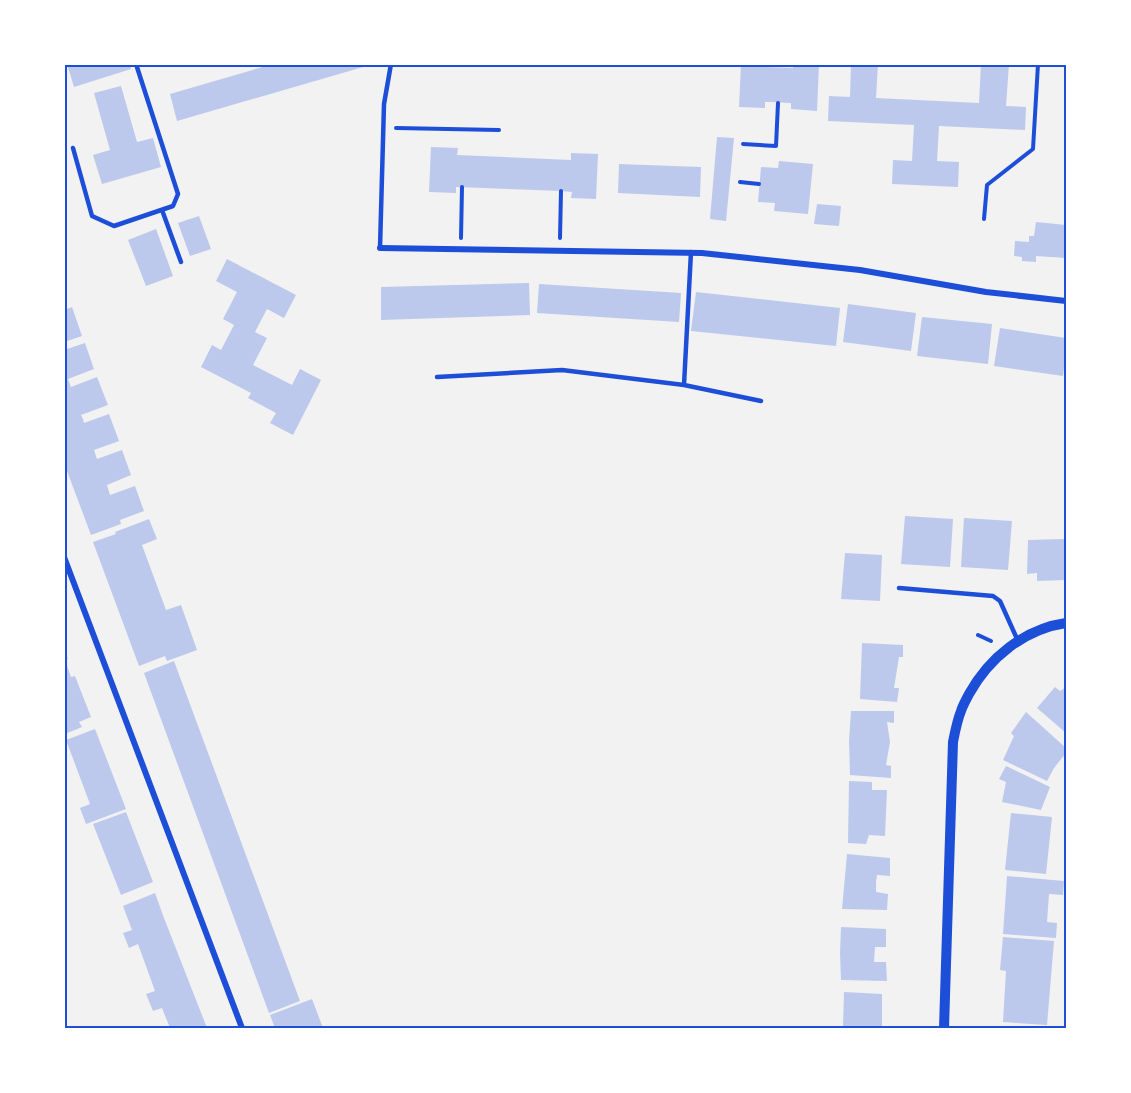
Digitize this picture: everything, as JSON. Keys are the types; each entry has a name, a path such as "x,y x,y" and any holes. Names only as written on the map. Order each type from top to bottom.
{"street":[{"path":"380,248 691,252 734,255 860,270 986,292 1066,302"},
{"path":"64,557 242,1029"},
{"path":"944,1029 953,742 961,710 978,679 1000,653 1027,636 1066,623"}],"lane":[{"path":"74,148 92,216 114,226 173,206 178,194 136,64"},
{"path":"380,248 384,104 391,64"},
{"path":"162,210 181,262"},
{"path":"684,386 691,252"},
{"path":"437,377 562,370 684,386 761,401"},
{"path":"899,588 993,596 1000,601 1018,641"}],"path":[{"path":"984,219 987,185 1033,149 1038,64"},
{"path":"742,144 776,146 778,103"},
{"path":"383,127 499,130"},
{"path":"740,182 759,184"},
{"path":"461,249 462,187"},
{"path":"560,250 561,191"}],"building":[{"path":"67,64 130,64 131,69 74,87"},
{"path":"273,64 370,65 177,121 170,94"},
{"path":"741,64 767,64 767,67 793,68 793,64 819,64 817,111 791,109 791,103 772,102 765,102 765,108 739,107"},
{"path":"851,64 878,64 876,98 979,103 981,64 1009,64 1006,106 1026,107 1025,130 939,126 937,161 959,162 958,187 892,184 893,160 912,161 914,125 828,121 829,96 850,97"},
{"path":"121,86 137,142 153,138 161,167 102,184 93,155 110,150 94,93"},
{"path":"717,137 734,138 726,221 710,219"},
{"path":"431,147 458,148 457,155 571,160 571,153 598,154 596,199 571,198 572,192 561,191 456,187 456,193 429,192"},
{"path":"779,161 813,164 808,214 774,211 775,203 758,202 761,167 778,168"},
{"path":"619,164 701,167 700,197 618,193"},
{"path":"817,204 841,206 839,226 814,224"},
{"path":"199,216 211,249 190,256 178,223"},
{"path":"1036,222 1066,225 1066,258 1036,256 1036,262 1022,261 1022,257 1014,256 1015,241 1029,242 1029,236 1034,236"},
{"path":"156,229 173,276 146,286 128,240"},
{"path":"227,259 296,295 284,318 267,309 255,332 267,338 253,365 292,385 300,369 321,380 293,435 270,423 276,413 248,398 251,393 201,367 212,345 221,350 234,325 223,319 237,292 216,281"},
{"path":"529,283 530,315 381,320 381,287"},
{"path":"539,284 681,293 679,322 537,313"},
{"path":"696,292 840,308 836,346 691,331"},
{"path":"848,304 916,313 911,351 843,342"},
{"path":"72,307 82,336 64,342 64,310"},
{"path":"922,317 992,324 988,364 917,356"},
{"path":"1000,328 1066,338 1063,376 994,366"},
{"path":"85,343 94,369 68,379 71,387 97,377 108,405 81,415 84,423 109,414 119,441 94,450 97,459 122,450 131,475 107,485 110,495 135,486 144,511 120,520 121,524 91,535 64,463 64,350"},
{"path":"905,516 953,519 950,567 901,564"},
{"path":"964,518 1012,521 1008,570 961,567"},
{"path":"149,519 157,539 142,545 166,610 181,605 197,650 167,661 165,656 139,666 93,542"},
{"path":"1066,539 1066,580 1037,581 1037,573 1027,574 1028,540"},
{"path":"845,553 882,555 880,601 841,599"},
{"path":"862,643 903,645 903,657 899,657 894,688 899,688 897,702 860,699"},
{"path":"64,649 71,677 75,676 91,717 79,722 82,727 65,734"},
{"path":"174,661 300,1001 269,1013 144,673"},
{"path":"1055,687 1060,691 1066,687 1066,733 1037,708"},
{"path":"851,711 894,711 894,723 887,722 890,742 886,765 891,766 891,778 850,775"},
{"path":"1026,712 1066,748 1066,753 1047,781 1003,760 1014,736 1011,733"},
{"path":"95,729 126,809 86,824 80,808 90,804 66,740"},
{"path":"1006,766 1050,787 1041,810 1002,802 1006,782 999,779"},
{"path":"849,781 872,782 872,790 887,790 885,836 869,835 866,844 848,843"},
{"path":"126,812 153,882 121,895 93,824"},
{"path":"1011,813 1052,817 1046,874 1005,870"},
{"path":"847,854 890,858 890,876 877,875 876,882 876,892 888,894 887,910 842,909"},
{"path":"1007,876 1064,881 1063,895 1049,894 1047,922 1057,923 1056,938 1003,934"},
{"path":"155,893 207,1028 170,1028 162,1008 153,1011 146,994 155,991 138,944 129,948 123,933 132,930 123,906"},
{"path":"841,927 886,929 886,947 875,947 874,962 886,962 887,981 841,980"},
{"path":"1003,937 1054,941 1047,1025 1003,1022 1006,971 1000,970"},
{"path":"844,992 882,994 882,1028 843,1028"},
{"path":"312,999 323,1028 275,1028 270,1015"}]}
